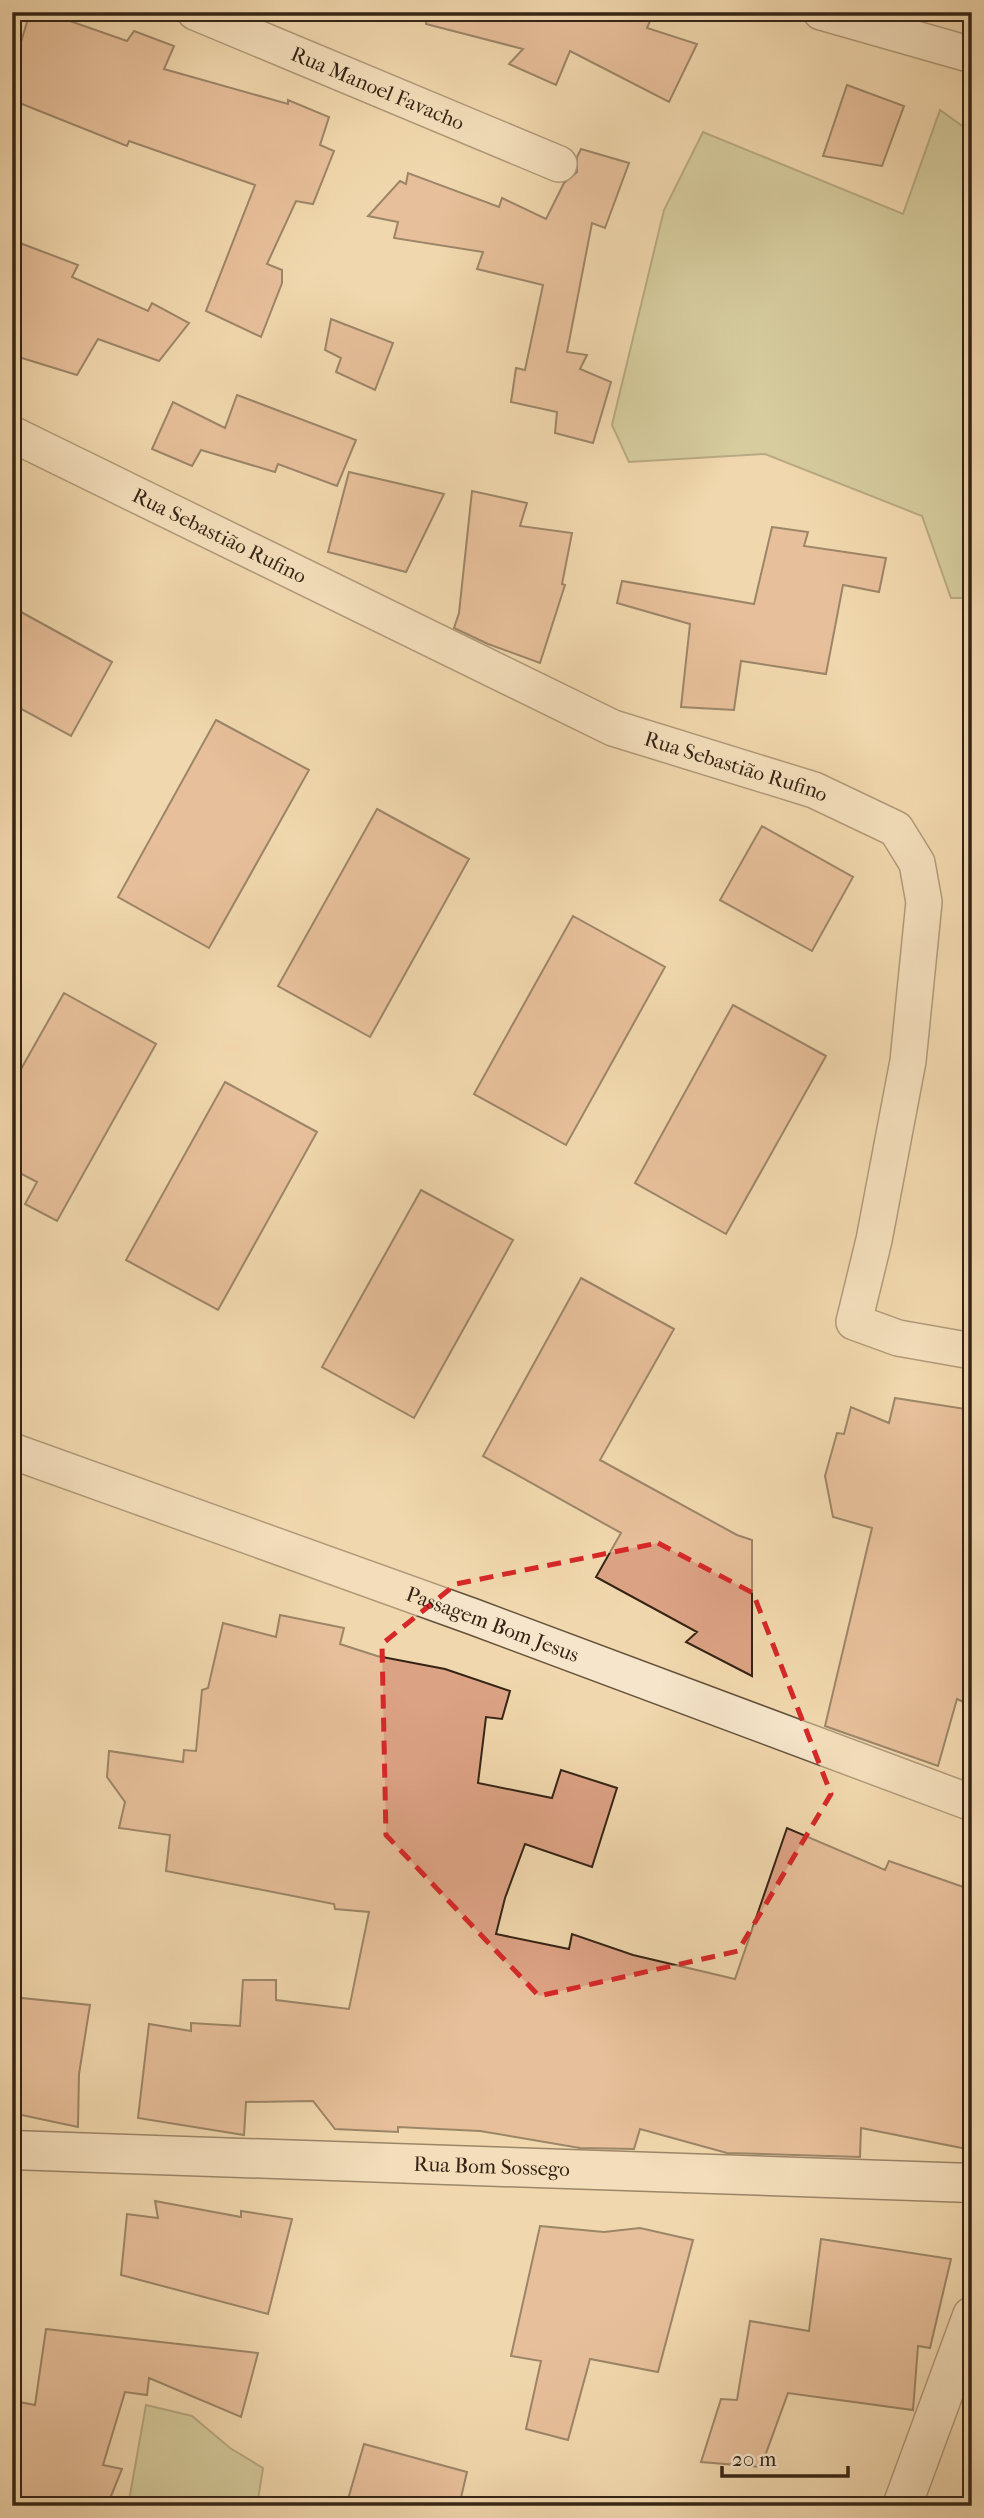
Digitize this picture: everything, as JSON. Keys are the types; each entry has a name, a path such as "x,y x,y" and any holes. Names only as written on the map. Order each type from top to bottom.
{"main road":[{"name":"Rua Bom Sossego","path":"12,2150 972,2183"},
{"path":"902,2506 972,2316"}],"street":[{"name":"Rua Manoel Favacho","path":"195,12 559,164"},
{"path":"821,12 972,55"},
{"name":"Rua Sebastião Rufino","path":"12,434 613,728 814,790 895,829 917,863 924,902 908,1061 874,1240 854,1322 898,1338 972,1350"},
{"name":"Passagem Bom Jesus","path":"12,1451 474,1617 972,1804"}],"highlighted area":[{"path":"658,1543 753,1593 831,1794 738,1951 539,1996 386,1835 382,1644 456,1584"}],"green space":[{"path":"940,110 972,133 972,598 951,598 922,516 765,454 629,462 612,425 664,210 703,132 903,214"},
{"path":"146,2405 192,2416 230,2448 263,2468 257,2506 128,2506"}],"building":[{"path":"30,12 68,12 64,19 127,41 134,31 174,46 164,69 288,104 288,100 329,117 320,145 334,151 313,204 296,201 267,264 282,270 282,283 261,337 206,311 255,185 129,141 127,146 12,100 12,72"},
{"path":"427,12 624,12 650,21 647,28 697,44 669,102 570,51 556,85 509,64 523,49 426,24"},
{"path":"847,85 904,106 882,166 823,156"},
{"path":"581,149 629,163 605,228 592,223 567,352 587,355 580,369 611,382 593,443 555,433 557,412 511,402 516,368 525,370 543,285 477,269 483,252 394,238 398,222 368,216 400,181 406,184 408,173 499,207 502,198 546,219 564,183 577,172 577,157"},
{"path":"12,240 78,265 72,277 148,311 152,303 189,323 159,361 98,339 77,375 12,355"},
{"path":"331,319 393,343 375,390 336,372 341,358 325,350"},
{"path":"237,395 356,440 337,486 278,464 275,472 201,450 192,466 152,449 173,402 225,428"},
{"path":"349,472 444,494 406,572 328,552"},
{"path":"472,491 527,503 520,526 572,533 562,584 565,585 540,663 454,628 459,613"},
{"path":"772,527 808,532 804,546 886,558 879,592 843,585 826,674 741,661 734,710 681,707 690,624 617,603 622,581 754,604"},
{"path":"12,607 112,662 71,736 12,704"},
{"path":"216,720 309,770 209,948 118,897"},
{"path":"377,809 469,859 370,1037 278,986"},
{"path":"762,826 853,877 812,951 720,900"},
{"path":"573,916 665,967 566,1145 474,1094"},
{"path":"64,993 156,1044 57,1221 25,1204 37,1182 12,1169 12,1085"},
{"path":"733,1005 826,1056 726,1234 635,1183"},
{"path":"225,1082 317,1132 218,1310 126,1260"},
{"path":"421,1190 513,1240 414,1418 322,1367"},
{"path":"581,1278 674,1329 600,1460 737,1535 752,1540 752,1676 686,1642 697,1632 596,1577 621,1533 483,1456"},
{"path":"895,1398 972,1410 972,1706 957,1699 938,1766 825,1726 872,1528 833,1517 825,1476 837,1433 844,1434 851,1407 889,1423"},
{"path":"280,1615 344,1628 340,1644 377,1656 445,1669 510,1691 502,1719 486,1717 478,1783 552,1798 561,1770 617,1788 592,1867 525,1844 505,1898 496,1934 569,1949 572,1934 633,1955 735,1979 787,1828 885,1870 889,1861 972,1890 972,2150 861,2128 860,2157 727,2153 640,2129 634,2149 580,2148 480,2131 398,2127 398,2132 335,2129 313,2101 246,2102 244,2135 138,2118 149,2024 191,2031 191,2023 240,2026 243,1980 276,1980 276,2000 349,2009 369,1912 335,1909 334,1904 166,1871 170,1835 119,1828 125,1802 107,1777 109,1751 183,1762 184,1750 196,1751 202,1690 208,1688 223,1623 276,1637"},
{"path":"12,1997 90,2005 79,2074 78,2127 12,2113"},
{"path":"155,2201 241,2217 241,2211 292,2219 268,2314 121,2275 127,2214 158,2218"},
{"path":"540,2226 604,2232 640,2228 693,2240 658,2372 590,2359 568,2440 526,2429 541,2361 511,2356"},
{"path":"821,2239 951,2259 930,2348 918,2346 913,2410 788,2393 761,2467 701,2462 721,2399 737,2400 750,2321 809,2331"},
{"path":"46,2329 258,2353 241,2417 149,2378 147,2395 125,2392 103,2465 122,2469 107,2506 12,2506 12,2445 19,2402 35,2405"},
{"path":"364,2444 467,2472 459,2506 346,2506"}]}
